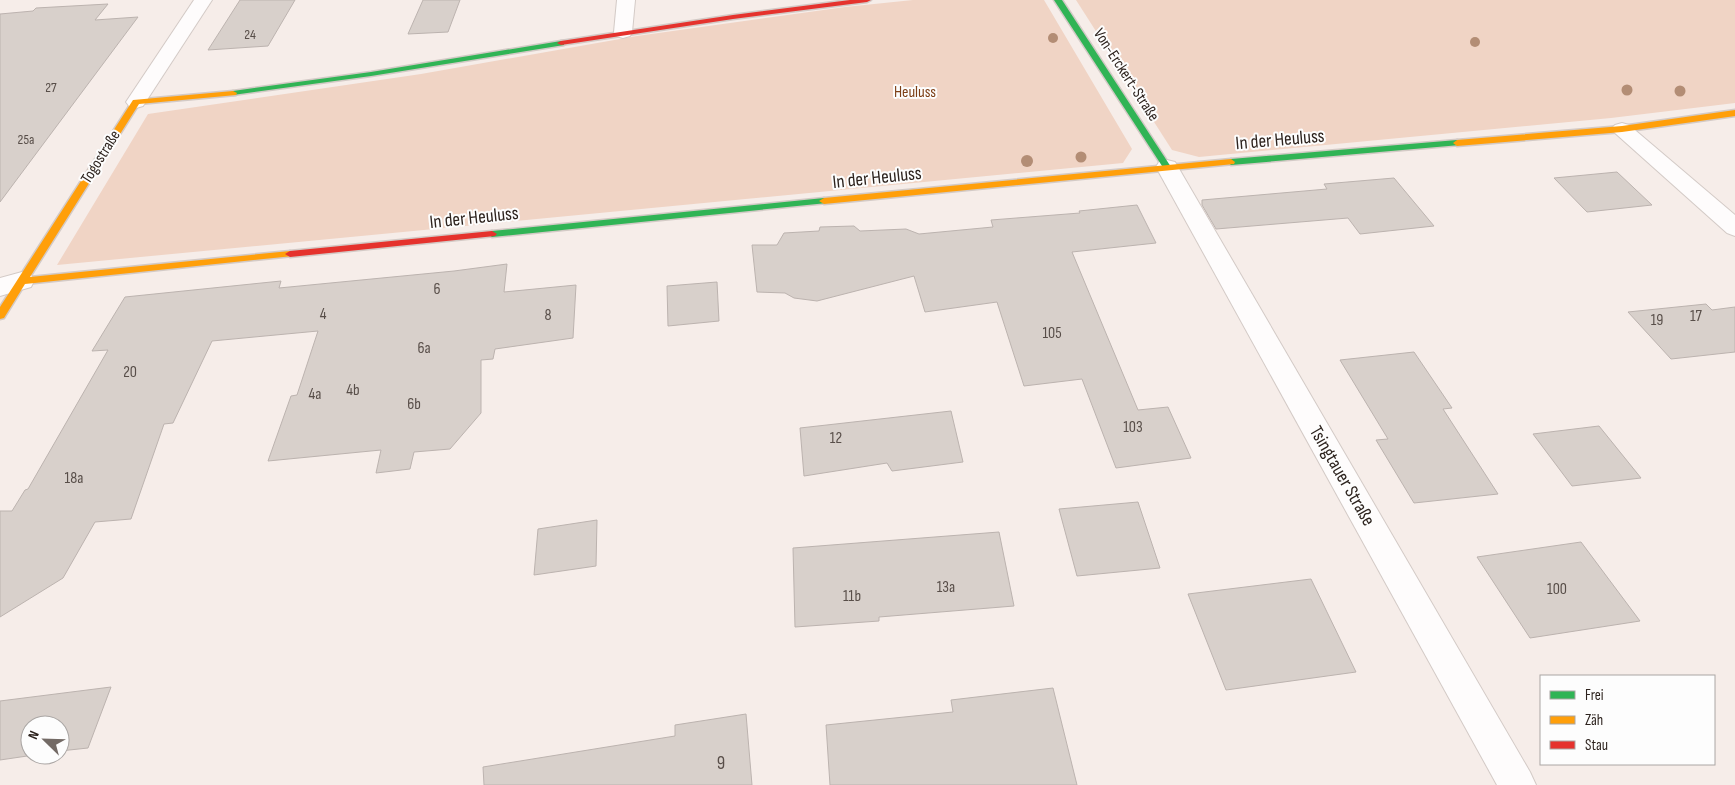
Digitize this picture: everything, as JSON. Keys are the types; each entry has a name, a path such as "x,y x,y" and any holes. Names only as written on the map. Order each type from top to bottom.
{"street":[{"name":"Togostraße","path":"0,315 11,284 136,102 203,0"},
{"path":"623,32 626,0"},
{"path":"136,102 189,98 384,72 623,32 867,0"},
{"name":"Von-Erckert-Straße","path":"1058,0 1167,167"},
{"name":"In der Heuluss","path":"11,284 1167,167 1622,129 1735,113"},
{"path":"1622,129 1735,228"},
{"name":"Tsingtauer Straße","path":"1167,167 1517,785"}],"green space":[{"name":"Heuluss","path":"913,0 1044,0 1132,149 1123,163 57,265 148,114 421,74 637,36 845,7"},
{"path":"1076,0 1735,0 1735,103 1611,118 1199,157 1172,150"}],"building":[{"path":"240,0 295,0 268,46 208,50"},
{"path":"423,0 460,0 448,32 408,34"},
{"path":"108,4 95,20 138,17 0,202 0,14 33,11 36,8"},
{"path":"1617,172 1652,205 1587,212 1554,178"},
{"path":"1394,178 1434,226 1360,234 1348,218 1216,229 1202,205 1202,200 1327,189 1324,184"},
{"path":"1137,205 1156,243 1072,252 1138,410 1168,407 1191,458 1116,468 1082,379 1024,386 997,302 925,312 914,276 817,301 794,298 785,293 757,292 752,245 777,245 784,233 819,231 820,227 854,226 860,231 906,229 919,234 993,227 991,220 1080,213 1079,211"},
{"path":"507,264 504,292 576,285 573,338 495,349 493,359 481,360 481,413 450,449 414,452 410,469 376,473 381,450 268,461 291,396 297,395 318,331 212,341 173,423 164,424 131,519 95,522 63,578 0,617 0,511 12,511 25,490 28,489 108,350 92,351 125,297 281,281 279,288"},
{"path":"717,282 719,321 668,326 667,286"},
{"path":"1706,304 1712,310 1735,307 1735,352 1671,359 1628,312"},
{"path":"1414,352 1452,408 1443,409 1498,494 1414,503 1376,440 1388,439 1340,360"},
{"path":"951,411 963,462 892,471 887,463 804,476 800,428"},
{"path":"1599,426 1641,478 1572,486 1533,434"},
{"path":"1138,502 1160,568 1077,576 1059,509"},
{"path":"597,520 596,566 534,575 538,529"},
{"path":"999,532 1014,606 879,617 879,621 795,627 793,548"},
{"path":"1581,542 1640,621 1530,638 1477,557"},
{"path":"1311,579 1356,672 1226,690 1188,594"},
{"path":"111,687 88,748 70,750 70,715 20,715 20,757 0,760 0,701"},
{"path":"1053,688 1077,785 830,785 826,725 953,712 951,700"},
{"path":"746,714 752,785 484,785 483,767 675,736 675,725"}],"traffic: fast":[{"path":"1058,0 1167,167"},
{"path":"233,93 371,74 561,43"},
{"path":"1231,162 1457,143"},
{"path":"492,234 824,201"}],"traffic: slow":[{"path":"0,315 136,102 233,93"},
{"path":"1457,143 1622,129 1735,113"},
{"path":"824,201 1231,162"},
{"path":"22,281 290,254"}],"traffic: jam":[{"path":"561,43 733,17 867,0"},
{"path":"290,254 492,234"}]}
